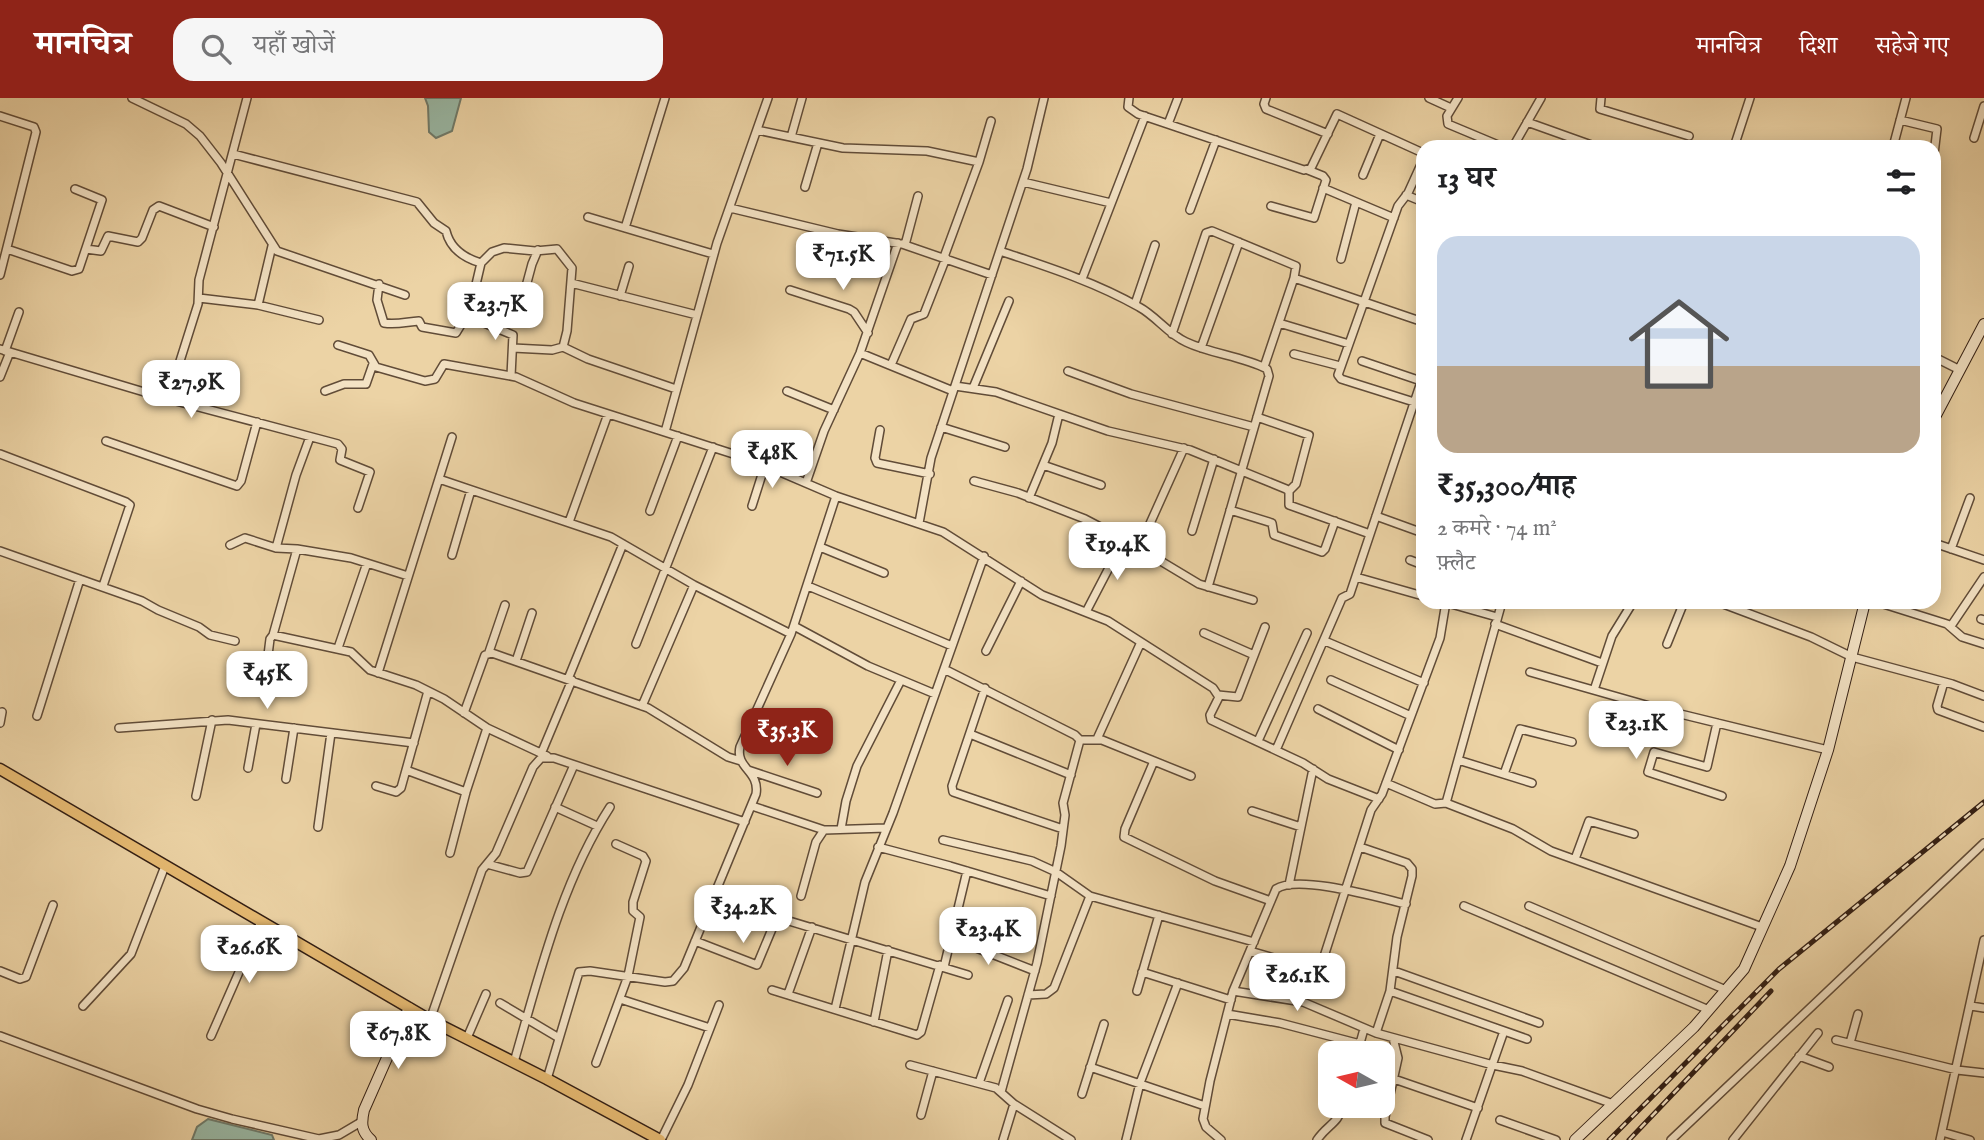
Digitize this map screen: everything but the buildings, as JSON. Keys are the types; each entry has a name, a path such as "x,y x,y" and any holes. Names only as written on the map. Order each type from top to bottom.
{"main road":[{"path":"1941,406 1984,324"},
{"path":"1575,1140 1694,1027 1744,969 1790,866 1828,750 1852,657 1861,609"},
{"path":"0,768 430,1020 661,1140"},
{"path":"371,1140 363,1132 361,1122 409,1008"}],"street":[{"path":"132,98 178,120 205,141 272,246 283,255 379,284 405,295"},
{"path":"168,399 199,298 199,280 247,98"},
{"path":"625,228 665,98"},
{"path":"664,432 713,254 768,98"},
{"path":"791,137 802,98"},
{"path":"919,523 931,458 1023,183 1044,98"},
{"path":"1129,98 1128,107 1145,116 1325,178 1312,219 1271,205"},
{"path":"1168,124 1178,98"},
{"path":"1266,98 1266,109 1328,134"},
{"path":"1429,98 1451,108"},
{"path":"1458,98 1446,119 1448,124 1486,140"},
{"path":"1517,140 1541,98"},
{"path":"1601,98 1600,109 1689,136"},
{"path":"1736,140 1749,98"},
{"path":"1895,140 1906,98"},
{"path":"1974,138 1984,106"},
{"path":"1308,170 1337,114 1416,150"},
{"path":"0,116 34,127 36,132 0,275"},
{"path":"1082,279 1145,116"},
{"path":"1900,120 1937,129 1936,140"},
{"path":"891,365 911,319 924,314 979,162 991,121"},
{"path":"1527,122 1577,140"},
{"path":"757,130 848,148 927,151 979,162"},
{"path":"1363,175 1380,134"},
{"path":"1190,210 1216,140"},
{"path":"805,187 818,143"},
{"path":"233,154 417,202 431,220 446,231 448,240 460,253 481,263"},
{"path":"1414,402 1340,379 1338,375 1400,202 1416,174"},
{"path":"1023,183 1111,203"},
{"path":"1324,188 1394,218"},
{"path":"4,254 72,271 79,269 103,200 75,189"},
{"path":"1406,195 1416,199"},
{"path":"806,483 868,333 918,196"},
{"path":"1341,260 1356,202"},
{"path":"86,249 101,251 108,236 140,241 156,207 214,228"},
{"path":"730,208 838,234 901,244 992,275"},
{"path":"588,217 713,254"},
{"path":"1172,334 1206,233 1212,231 1294,264 1296,268 1264,367"},
{"path":"1201,348 1239,242"},
{"path":"1135,304 1154,245"},
{"path":"258,305 272,246"},
{"path":"379,284 377,300 384,323 395,325 419,321 422,327 456,333 472,305 481,263 492,252 557,249 570,265 567,331 563,347"},
{"path":"525,290 538,250"},
{"path":"1000,251 1082,279 1135,304 1189,344 1264,367 1269,372 1208,587"},
{"path":"621,296 629,266"},
{"path":"1294,278 1416,320"},
{"path":"570,283 697,315"},
{"path":"790,289 849,309 868,333"},
{"path":"199,298 258,305 319,320"},
{"path":"973,388 1009,301"},
{"path":"0,377 5,351 19,312"},
{"path":"467,316 514,336 511,376"},
{"path":"1279,323 1349,344"},
{"path":"325,391 344,384 366,384 373,365 372,357 338,345"},
{"path":"513,348 552,351 563,347 588,359 677,389"},
{"path":"5,351 168,399 338,444 342,449 341,460 370,470 358,508"},
{"path":"860,353 954,389 973,388 996,392 1108,431 1184,448 1289,491"},
{"path":"1294,354 1340,366"},
{"path":"1362,360 1416,376"},
{"path":"1941,360 1961,370"},
{"path":"373,365 431,382 444,365 511,376 533,383 574,403 765,465 836,496 943,531 1042,595 1108,621 1213,688 1218,695 1238,697 1265,627"},
{"path":"1068,371 1131,394 1254,427"},
{"path":"787,391 834,410"},
{"path":"1276,750 1342,598 1350,594 1416,396"},
{"path":"569,522 608,414"},
{"path":"1029,498 1059,414"},
{"path":"1257,417 1309,435 1296,484 1289,491 1289,505 1370,534"},
{"path":"106,441 237,486 241,481 257,422"},
{"path":"941,427 1005,447"},
{"path":"880,430 875,458 877,463 930,474"},
{"path":"650,511 678,436"},
{"path":"276,548 296,475 310,437"},
{"path":"378,673 452,437"},
{"path":"636,644 713,447"},
{"path":"1139,548 1184,448"},
{"path":"0,454 126,502 130,506 103,586"},
{"path":"1192,531 1214,459"},
{"path":"752,506 765,465"},
{"path":"1043,465 1101,485"},
{"path":"439,479 569,522 623,544 694,585 935,694"},
{"path":"974,481 1085,519 1124,539 1189,579 1253,600"},
{"path":"452,555 471,490"},
{"path":"547,1079 579,972 590,971 665,982 673,981 684,968 752,806 756,780 738,754 792,630 836,496"},
{"path":"1951,549 1970,498"},
{"path":"1230,510 1272,523 1274,535 1322,552 1335,521"},
{"path":"1376,516 1416,530"},
{"path":"230,545 245,538 276,548 297,549 367,563 408,576"},
{"path":"1086,612 1124,539"},
{"path":"430,1020 479,878 496,853 533,766 544,755 570,679 623,544"},
{"path":"1941,545 1984,560"},
{"path":"820,547 884,573"},
{"path":"265,679 270,639 297,549"},
{"path":"0,551 103,586 199,627 210,635 235,641"},
{"path":"835,1009 864,882 984,556"},
{"path":"1410,560 1416,562"},
{"path":"338,648 367,563"},
{"path":"1951,626 1984,576"},
{"path":"1356,577 1416,594"},
{"path":"37,716 80,579"},
{"path":"986,651 1021,581"},
{"path":"642,706 694,585"},
{"path":"808,586 952,646"},
{"path":"464,713 505,605"},
{"path":"1250,951 1318,970 1347,890 1371,810 1386,783 1443,629 1444,609"},
{"path":"1464,609 1602,663"},
{"path":"1446,803 1500,609"},
{"path":"1594,690 1612,636 1629,609"},
{"path":"1667,644 1681,609"},
{"path":"1737,609 1811,637 1852,657 1984,696"},
{"path":"1899,609 1951,626 1962,637 1984,644"},
{"path":"516,661 532,613"},
{"path":"1204,633 1254,655"},
{"path":"1258,741 1307,633"},
{"path":"273,635 351,652 365,667 428,691 487,728 544,755 745,822"},
{"path":"1325,640 1424,683"},
{"path":"1097,739 1140,642"},
{"path":"489,652 642,706 728,757 741,761"},
{"path":"944,669 985,688 1080,740 1097,739 1191,776"},
{"path":"1530,673 1828,750"},
{"path":"841,829 849,791 858,766 901,680"},
{"path":"1331,680 1411,716"},
{"path":"1944,682 1938,710 1983,724"},
{"path":"985,688 952,786 953,792 1063,829"},
{"path":"376,786 399,791 428,691"},
{"path":"1218,695 1210,715 1211,720 1276,750 1328,779 1379,799"},
{"path":"1318,709 1399,750"},
{"path":"0,723 2,712"},
{"path":"756,712 826,746"},
{"path":"119,728 212,720 414,743"},
{"path":"196,796 212,720"},
{"path":"248,768 256,723"},
{"path":"1717,723 1707,767 1654,752 1648,772 1722,796"},
{"path":"1504,774 1523,727 1572,742"},
{"path":"286,779 294,728"},
{"path":"450,853 487,728"},
{"path":"318,827 331,733"},
{"path":"970,734 1071,775"},
{"path":"1001,1092 1035,971 1056,872 1063,829 1063,803 1080,740"},
{"path":"1154,761 1124,837 1215,881 1271,901"},
{"path":"1458,761 1532,783"},
{"path":"486,864 527,873 574,765"},
{"path":"1289,885 1313,769"},
{"path":"406,770 466,792"},
{"path":"748,770 817,793"},
{"path":"1386,783 1435,804 1446,803 1505,826 1551,851 1762,928"},
{"path":"752,806 824,830 886,828"},
{"path":"555,807 597,826"},
{"path":"514,1062 561,908 597,826 610,807"},
{"path":"1252,811 1301,827"},
{"path":"1575,859 1589,821 1634,834"},
{"path":"801,895 816,842 824,830"},
{"path":"943,840 1022,858 1056,872 1090,896 1254,942"},
{"path":"1671,1140 1984,843"},
{"path":"596,1063 628,976 640,917 633,911 633,902 646,861 643,856 616,844"},
{"path":"878,847 1051,896"},
{"path":"1360,847 1407,863 1412,869 1397,937 1390,991 1376,1033"},
{"path":"83,1006 131,954 166,866"},
{"path":"772,990 919,1035 951,938 967,871"},
{"path":"1221,1140 1204,1123 1205,1106 1233,992 1279,886 1330,887 1406,904"},
{"path":"1028,995 1046,994 1054,988 1090,896"},
{"path":"713,900 743,912 756,911 968,975"},
{"path":"0,971 20,979 26,977 53,905"},
{"path":"1464,906 1709,1010"},
{"path":"1529,906 1726,990"},
{"path":"1136,991 1159,915"},
{"path":"695,941 757,965 777,917"},
{"path":"211,1036 261,922"},
{"path":"788,994 812,927"},
{"path":"951,938 1035,971"},
{"path":"1970,1140 1941,1136 1984,940"},
{"path":"874,1022 888,950"},
{"path":"1394,971 1539,1023"},
{"path":"1142,972 1231,1000"},
{"path":"1125,1140 1140,1083 1178,984"},
{"path":"1390,991 1527,1039"},
{"path":"1233,992 1296,1000 1376,1033 1522,1071 1613,1104"},
{"path":"467,1038 486,994"},
{"path":"620,999 710,1028"},
{"path":"979,1083 1008,1000"},
{"path":"500,1003 559,1038"},
{"path":"661,1140 688,1085 719,1005"},
{"path":"1971,1006 1984,1008"},
{"path":"1227,1014 1280,1023 1349,1041"},
{"path":"1850,1043 1858,1014"},
{"path":"1083,1094 1104,1024"},
{"path":"1361,1041 1364,1029"},
{"path":"1466,1140 1504,1031"},
{"path":"1737,1139 1818,1033"},
{"path":"0,1036 197,1109 232,1119 319,1139 339,1135 361,1122"},
{"path":"1836,1040 1957,1070 1984,1073"},
{"path":"1395,1046 1398,1058 1395,1074"},
{"path":"1799,1056 1829,1066"},
{"path":"910,1065 979,1083 1001,1092 1014,1104 1071,1140"},
{"path":"1090,1067 1205,1106"},
{"path":"921,1115 933,1071"},
{"path":"1395,1079 1478,1108"},
{"path":"1003,1140 1014,1104"},
{"path":"1317,1140 1325,1128 1338,1118"},
{"path":"1385,1118 1385,1123 1428,1140"},
{"path":"1500,1120 1556,1140"},
{"path":"347,1130 352,1140"}],"shaded area":[{"path":"425,98 461,98 452,131 436,138 429,132"},
{"path":"208,1119 272,1135 274,1140 192,1140 197,1127"}],"railway":[{"path":"1609,1140 1779,969 1984,802"},
{"path":"1629,1140 1771,991"}]}
